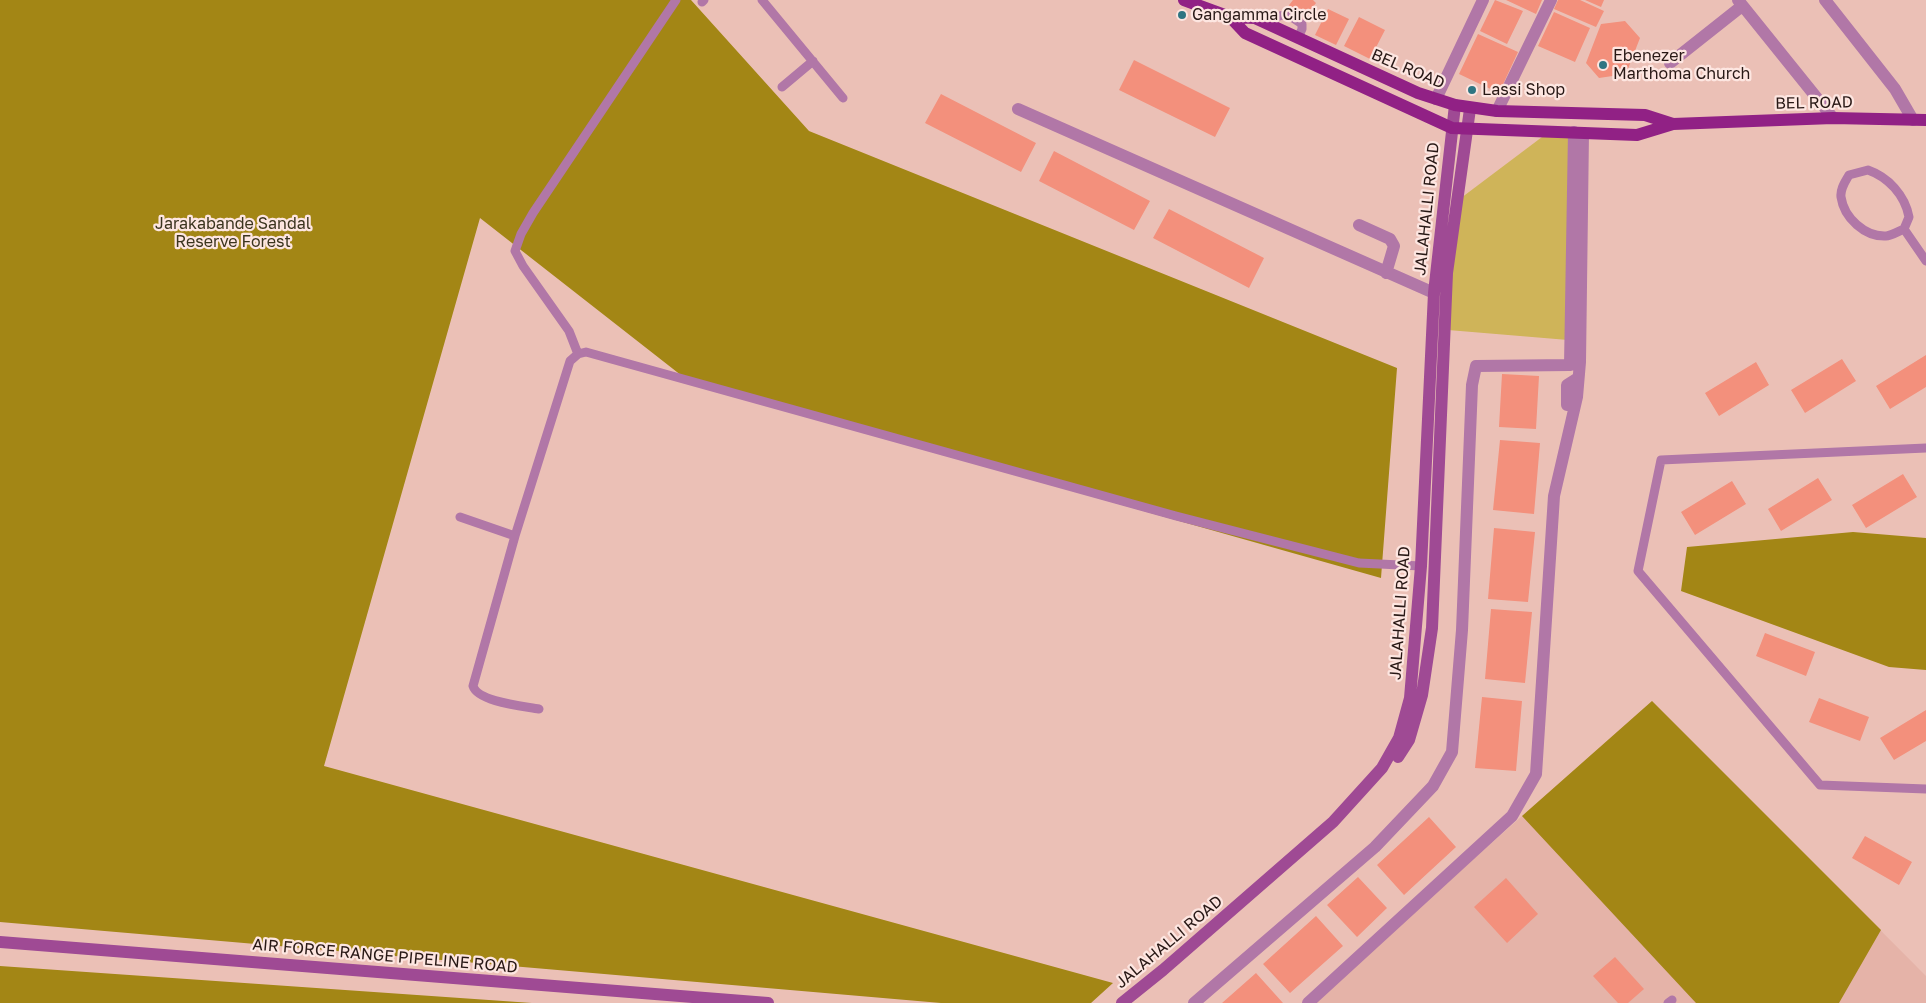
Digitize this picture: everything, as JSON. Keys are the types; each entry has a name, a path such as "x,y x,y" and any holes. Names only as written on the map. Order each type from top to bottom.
{"main road":[{"path":"1184,0 1230,17"},
{"name":"BEL ROAD","path":"1230,17 1255,18 1455,106 1497,111 1645,115 1672,124"},
{"name":"BEL ROAD","path":"1230,17 1245,33 1452,128 1637,135 1672,124 1833,118 1926,120"},
{"name":"JALAHALLI ROAD","path":"1122,1003 1163,970 1332,822 1382,768 1400,738 1410,698 1421,566 1434,294 1455,106"},
{"name":"JALAHALLI ROAD","path":"1136,1003 1334,828 1387,773 1409,740 1422,695 1432,628 1447,273 1470,109"},
{"name":"AIR FORCE RANGE PIPELINE ROAD","path":"0,942 768,1003"}],"street":[{"path":"1436,99 1483,0"},
{"path":"1497,111 1551,0"},
{"path":"1825,0 1895,89 1913,120"},
{"path":"1670,63 1740,3 1833,118"},
{"path":"1018,109 1434,294"},
{"path":"1308,1003 1512,816 1536,774 1554,496 1577,397 1578,378 1575,364 1578,133"},
{"path":"1359,224 1390,240 1394,246 1386,273"},
{"path":"1194,1003 1374,847 1433,786 1452,752 1462,630 1472,384 1476,366 1575,364"},
{"path":"1567,405 1567,385 1578,378"}],"lane":[{"path":"578,354 569,331 523,266 515,251 533,213 676,0"},
{"path":"762,0 844,98"},
{"path":"782,87 813,62"},
{"path":"1868,170 1889,182 1899,193 1908,210 1909,217 1904,229 1887,236 1870,234 1858,227 1846,210 1841,198 1842,186 1849,175 1868,170"},
{"path":"1904,229 1926,261"},
{"path":"539,709 483,697 474,691 473,686 515,536 570,361 578,354 586,352 1176,516 1359,563 1421,566"},
{"path":"1926,448 1661,460 1638,571 1820,785 1926,789"},
{"path":"460,517 515,536"}],"shaded area":[{"path":"1569,133 1568,340 1448,330 1457,201 1546,134"},
{"path":"1652,701 1926,976 1926,1003 1311,1003"}],"green space":[{"name":"Jarakabande Sandal Reserve Forest","path":"0,0 691,0 809,131 1397,368 1381,578 691,383 480,218 324,766 1113,983 1091,1003 941,1003 0,922"},
{"path":"1853,532 1926,538 1926,670 1889,667 1681,591 1687,547"},
{"path":"1652,701 1881,930 1839,1003 1696,1003 1522,816"},
{"path":"0,966 532,1003 0,1003"}],"building":[{"path":"1293,0 1313,0 1316,3 1303,21 1286,9"},
{"path":"1495,0 1523,11 1507,44 1480,31"},
{"path":"1506,0 1542,0 1536,14"},
{"path":"1558,0 1580,0 1604,11 1596,27 1554,9"},
{"path":"1585,0 1604,0 1601,7"},
{"path":"1328,9 1349,19 1336,45 1315,35"},
{"path":"1554,12 1590,28 1575,62 1538,46"},
{"path":"1359,17 1385,30 1370,59 1344,46"},
{"path":"1625,21 1640,38 1626,74 1599,78 1586,63 1601,24"},
{"path":"1478,34 1518,52 1499,93 1459,74"},
{"path":"1134,60 1230,108 1215,137 1119,90"},
{"path":"941,94 1036,143 1021,172 925,123"},
{"path":"1054,151 1150,201 1134,230 1039,181"},
{"path":"1169,209 1264,258 1249,288 1153,238"},
{"path":"1926,355 1926,387 1890,409 1876,386"},
{"path":"1842,359 1856,381 1805,413 1791,390"},
{"path":"1756,362 1769,385 1719,416 1705,393"},
{"path":"1502,374 1539,376 1536,429 1499,427"},
{"path":"1500,440 1540,443 1534,514 1493,510"},
{"path":"1903,474 1917,497 1866,528 1852,505"},
{"path":"1818,478 1832,500 1781,531 1768,509"},
{"path":"1732,481 1746,504 1695,535 1681,512"},
{"path":"1494,528 1535,532 1528,602 1488,599"},
{"path":"1491,609 1532,612 1525,683 1485,679"},
{"path":"1765,633 1815,652 1806,676 1756,656"},
{"path":"1482,697 1522,701 1516,771 1475,768"},
{"path":"1819,698 1869,717 1860,741 1809,722"},
{"path":"1926,710 1926,741 1894,760 1880,738"},
{"path":"1429,817 1456,847 1404,895 1377,865"},
{"path":"1865,836 1912,862 1899,885 1852,858"},
{"path":"1358,877 1387,908 1357,937 1327,905"},
{"path":"1506,878 1538,914 1507,943 1474,907"},
{"path":"1316,916 1343,946 1290,993 1263,964"},
{"path":"1615,957 1644,989 1628,1003 1618,1003 1593,976"},
{"path":"1256,973 1283,1003 1222,1003"}],"place":[{"name":"Gangamma Circle","path":"1182,15"},
{"name":"Ebenezer Marthoma Church","path":"1603,65"},
{"name":"Lassi Shop","path":"1472,90"}]}
